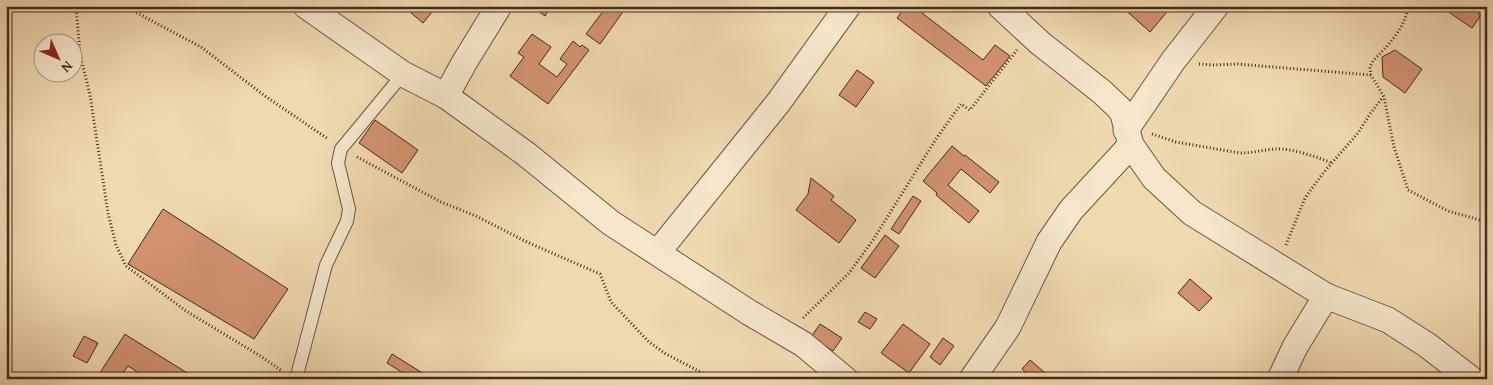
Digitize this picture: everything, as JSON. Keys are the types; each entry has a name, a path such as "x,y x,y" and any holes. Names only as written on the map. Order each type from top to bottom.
{"street":[{"path":"306,6 403,74 446,96 526,154 612,223 750,313 803,344 845,379"},
{"path":"446,96 499,6"},
{"path":"658,252 778,103 848,6"},
{"path":"1000,6 1119,108 1123,114 1129,134 1154,178 1192,212 1326,296 1388,320 1427,345 1471,379"},
{"path":"972,379 1008,327 1049,242 1129,134 1178,55 1216,6"},
{"path":"1280,379 1295,347 1326,296"}],"lane":[{"path":"290,376 326,265 347,220 349,209 338,163 341,149 403,74"}],"path":[{"path":"76,6 80,54 90,96 108,213 116,245 126,266 186,311 290,376"},
{"path":"124,6 201,46 265,96 341,149 442,202 600,274 611,302 649,342 666,354 714,379"},
{"path":"1408,6 1401,29 1370,67 1371,75 1384,97 1394,147 1408,190 1448,211 1487,222"},
{"path":"803,344 799,323 849,274 874,240 936,139 961,104 970,109 1030,33"},
{"path":"1178,55 1195,63 1214,65 1237,64 1371,75"},
{"path":"1283,269 1288,239 1304,198 1358,133 1384,97"},
{"path":"1129,134 1204,148 1248,153 1278,149 1288,150 1332,163"}],"building":[{"path":"403,6 437,6 423,23"},
{"path":"531,6 551,6 545,16"},
{"path":"607,6 621,6 625,9 600,44 586,34"},
{"path":"906,6 913,6 983,60 995,45 1010,56 986,86 897,18"},
{"path":"1121,6 1172,6 1150,32"},
{"path":"1440,6 1469,6 1481,15 1472,28"},
{"path":"532,34 551,47 539,64 557,77 567,64 560,59 573,41 580,47 582,45 589,50 548,104 510,76 524,57 518,53"},
{"path":"1395,50 1422,69 1405,93 1383,77 1382,57"},
{"path":"857,70 874,82 856,107 839,95"},
{"path":"375,120 418,150 402,173 359,143"},
{"path":"952,146 999,182 990,193 961,169 948,185 979,211 969,223 936,195 937,193 923,181"},
{"path":"811,178 834,196 831,200 856,220 839,243 796,210 808,194"},
{"path":"913,196 921,201 899,234 891,229"},
{"path":"163,209 288,289 254,339 128,264"},
{"path":"885,235 899,246 875,278 861,268"},
{"path":"1190,279 1212,298 1199,311 1178,293"},
{"path":"865,312 877,319 870,329 858,322"},
{"path":"820,324 842,338 833,351 811,337"},
{"path":"903,324 930,344 909,373 881,353"},
{"path":"125,334 197,379 149,379 128,366 119,379 96,379"},
{"path":"84,336 98,343 87,363 73,356"},
{"path":"943,338 954,346 940,365 930,357"},
{"path":"392,354 432,379 413,379 387,363"},
{"path":"1030,360 1052,379 1033,379 1022,369"}]}
